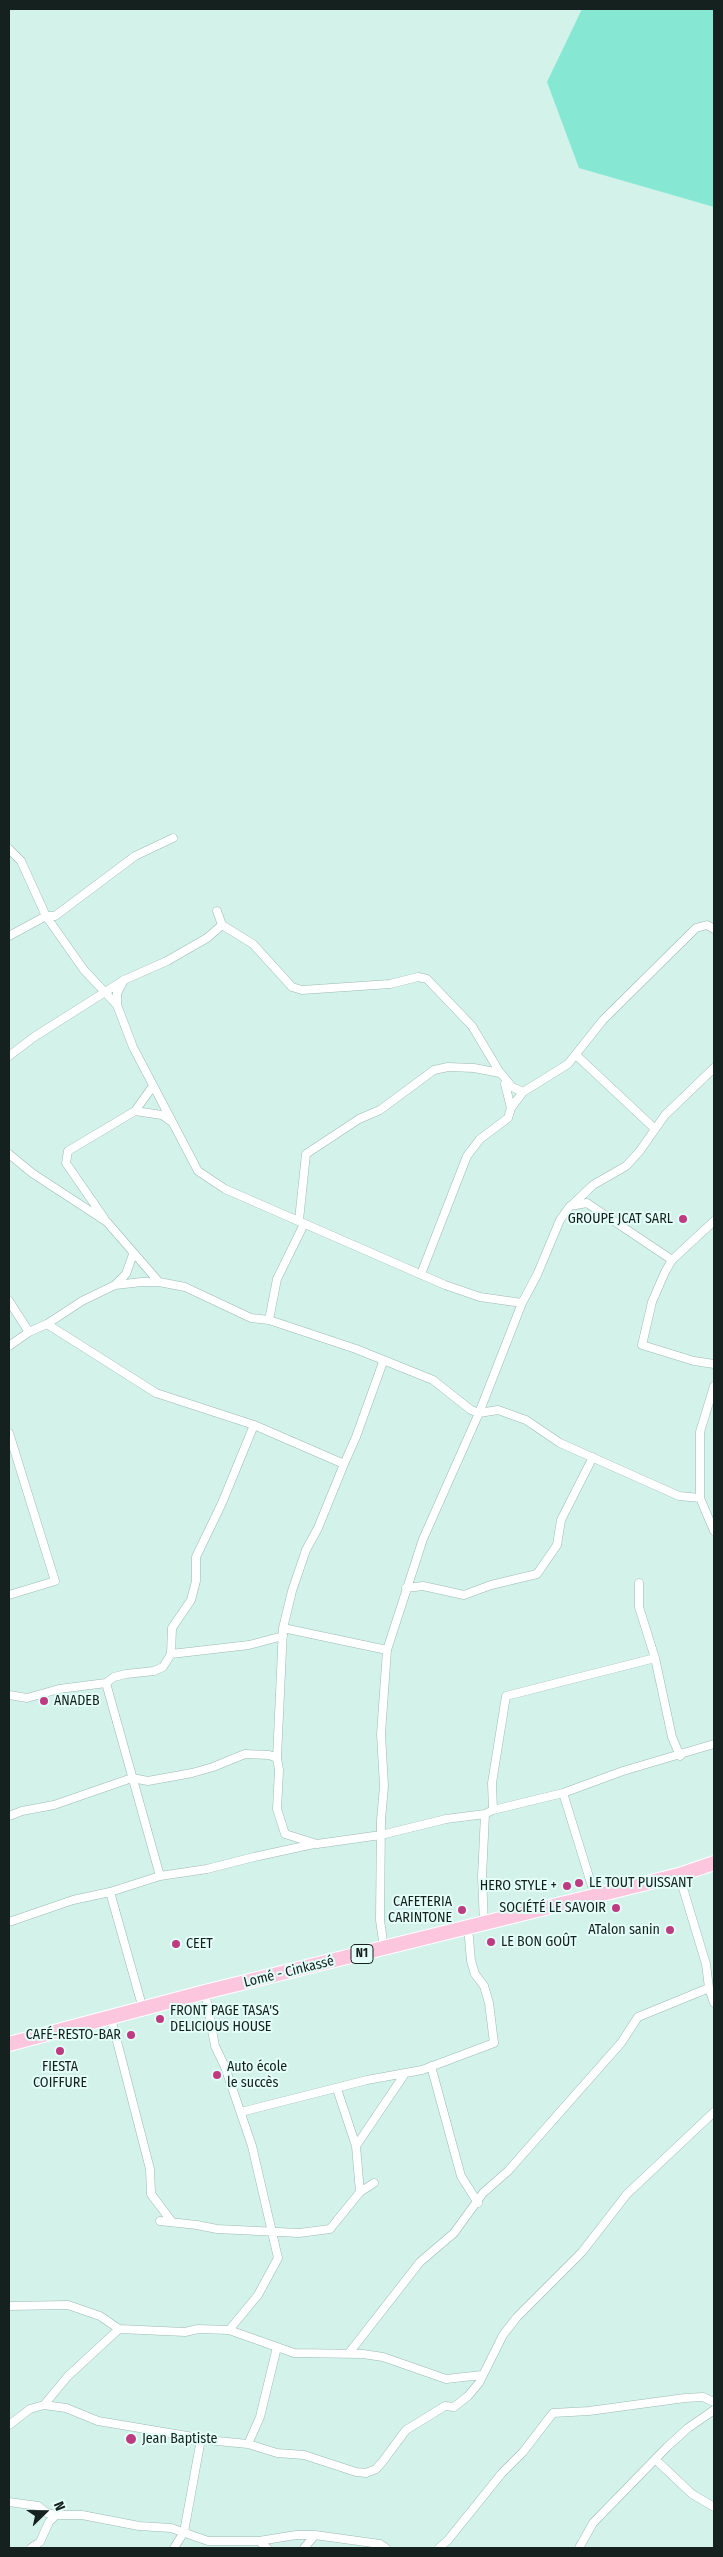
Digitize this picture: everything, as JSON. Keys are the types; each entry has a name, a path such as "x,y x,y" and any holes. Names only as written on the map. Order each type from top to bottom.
{"highway":[{"name":"Lomé - Cinkassé","path":"9,2044 205,1992 679,1875 714,1863"}],"street":[{"path":"9,936 46,916 55,916 135,856 173,838"},
{"path":"9,849 21,861 46,916 84,970 104,993 118,1005"},
{"path":"217,912 222,924 253,944 292,986 302,990 357,988 390,984 418,977 427,979 472,1026 508,1090 511,1108"},
{"path":"9,1056 34,1036 124,980 187,950 207,938 222,924"},
{"path":"421,1274 467,1156 480,1139 508,1118 511,1108 523,1092 568,1064 603,1020 696,928 707,925 714,929"},
{"path":"124,980 117,993 118,1005 133,1047 198,1170 225,1189 445,1285 480,1296 522,1303"},
{"path":"576,1054 654,1128"},
{"path":"269,1320 277,1279 301,1222 306,1154 359,1119 380,1110 434,1070 468,1068 498,1072 512,1087 523,1092"},
{"path":"384,1948 380,1920 381,1835 384,1786 381,1734 387,1650 423,1539 479,1413 522,1303 537,1275 560,1220 570,1206 593,1185 626,1166 639,1152 654,1128 714,1068"},
{"path":"153,1086 135,1110 68,1151 66,1163 106,1222 158,1282"},
{"path":"135,1110 162,1115 174,1124"},
{"path":"9,1154 32,1173 106,1222"},
{"path":"570,1206 587,1203 672,1260"},
{"path":"714,1221 672,1260 652,1302 642,1345 694,1361 714,1364"},
{"path":"9,1346 82,1301 115,1285 126,1274 133,1254"},
{"path":"115,1285 158,1282 185,1286 252,1318 269,1320 356,1350 433,1380 471,1410 479,1413 498,1410 526,1420 560,1443 593,1458 679,1496 700,1498"},
{"path":"9,1301 29,1332"},
{"path":"47,1324 156,1392 254,1425 344,1464"},
{"path":"316,1844 285,1834 277,1809 279,1770 277,1758 283,1632 292,1590 306,1550 318,1528 356,1437 383,1362"},
{"path":"714,1386 700,1432 700,1498 714,1530"},
{"path":"9,1696 27,1698 59,1689 106,1683 114,1677 154,1671 163,1667 171,1654 172,1628 191,1600 196,1581 196,1557 222,1503 254,1425"},
{"path":"9,1433 55,1581 9,1595"},
{"path":"406,1588 423,1586 464,1595 491,1585 537,1574 557,1545 562,1520 593,1458"},
{"path":"638,1583 639,1607 655,1658 668,1718 680,1756"},
{"path":"171,1654 249,1644 283,1632 387,1650"},
{"path":"484,1923 482,1877 492,1783 506,1696 655,1658"},
{"path":"106,1683 160,1876"},
{"path":"9,1922 73,1900 110,1892 160,1876 207,1870 254,1857 316,1844 381,1835 446,1819 489,1812 563,1793 623,1771 680,1756 714,1744"},
{"path":"9,1816 54,1804 132,1778 148,1781 192,1773 213,1768 246,1754 269,1755 277,1758"},
{"path":"563,1793 595,1896"},
{"path":"679,1875 706,1964 709,1988 714,2003"},
{"path":"110,1892 143,2009"},
{"path":"241,2112 367,2080 404,2074 494,2043 489,2004 484,1986 475,1974 471,1961 468,1927"},
{"path":"349,2353 420,2262 454,2233 483,2194 508,2171 621,2043 638,2017 709,1988"},
{"path":"205,1992 215,2046 252,2146 278,2258 258,2295 229,2330"},
{"path":"111,2018 150,2168 151,2194 172,2222"},
{"path":"431,2066 461,2176 478,2203"},
{"path":"356,2146 404,2074"},
{"path":"337,2089 356,2146 360,2192"},
{"path":"9,2425 30,2409 44,2405 66,2408 98,2420 202,2439 248,2444 277,2453 304,2455 356,2472 366,2473 376,2469 406,2430 445,2406 454,2407 468,2396 482,2375 503,2335 517,2317 582,2252 627,2194 714,2112"},
{"path":"160,2221 217,2229 270,2230 299,2233 330,2228 360,2192 374,2183"},
{"path":"9,2306 68,2305 100,2316 119,2329 185,2332 198,2329 229,2330 294,2353 349,2353 383,2357 446,2379 482,2375"},
{"path":"44,2405 68,2376 119,2329"},
{"path":"248,2444 260,2416 277,2347"},
{"path":"439,2548 478,2504 502,2473 523,2452 553,2413 589,2411 685,2398 703,2397 714,2402"},
{"path":"579,2548 593,2523 688,2428 714,2410"},
{"path":"174,2548 184,2532 202,2439"},
{"path":"656,2460 692,2494 714,2507"},
{"path":"9,2502 38,2506 46,2513 56,2515 82,2515 184,2532 208,2542 259,2541 315,2534 380,2544 386,2548"},
{"path":"31,2548 40,2542 49,2522 56,2515"},
{"path":"304,2548 315,2534"},
{"path":"259,2541 267,2548"}],"green space":[{"path":"582,9 714,9 714,207 579,168 547,82"}],"place":[{"name":"GROUPE JCAT SARL","path":"683,1219"},
{"name":"ANADEB","path":"44,1701"},
{"name":"LE TOUT PUISSANT","path":"579,1883"},
{"name":"HERO STYLE +","path":"567,1886"},
{"name":"SOCIÉTÉ LE SAVOIR","path":"616,1908"},
{"name":"CAFETERIA CARINTONE","path":"462,1910"},
{"name":"ATalon sanin","path":"670,1930"},
{"name":"LE BON GOÛT","path":"491,1942"},
{"name":"CEET","path":"176,1944"},
{"name":"FRONT PAGE TASA'S DELICIOUS HOUSE","path":"160,2019"},
{"name":"CAFÉ-RESTO-BAR","path":"131,2035"},
{"name":"FIESTA COIFFURE","path":"60,2051"},
{"name":"Auto école le succès","path":"217,2075"},
{"name":"Jean Baptiste","path":"131,2439"}]}
